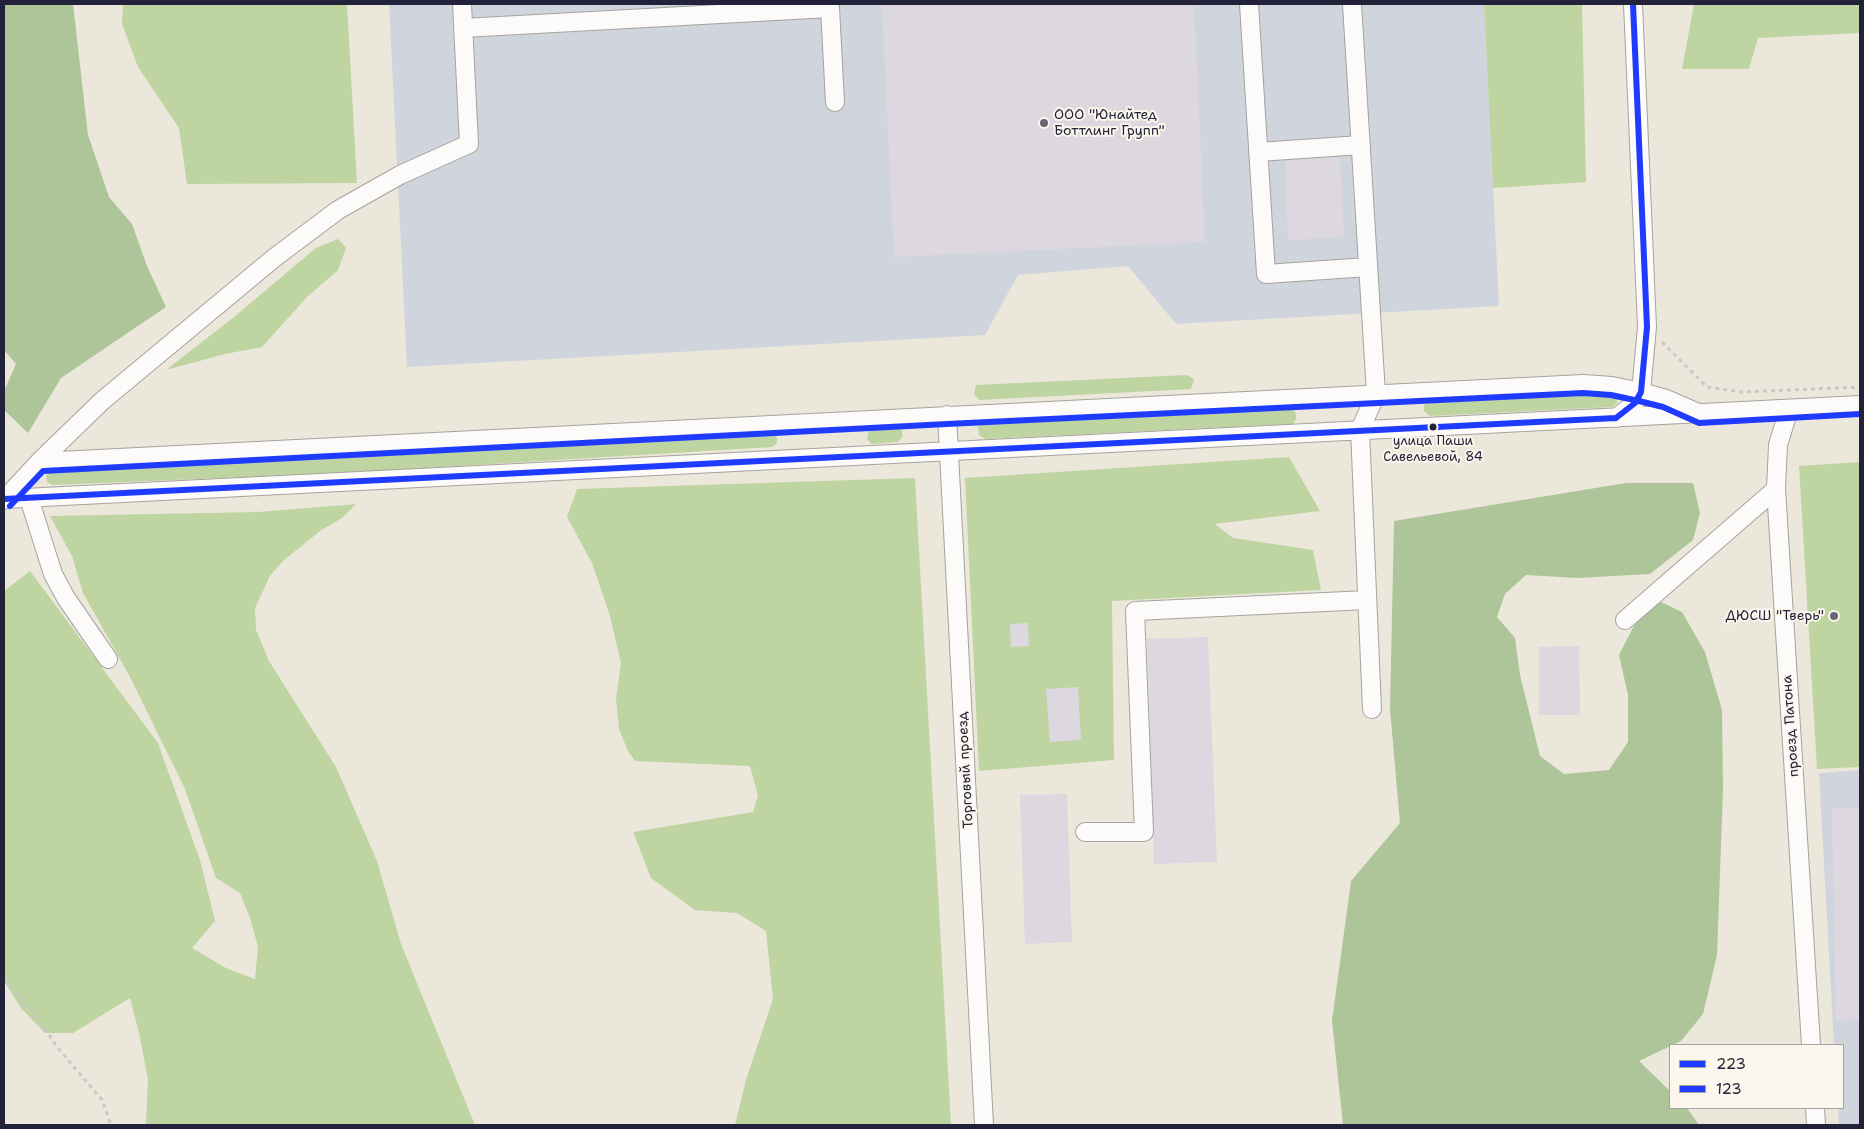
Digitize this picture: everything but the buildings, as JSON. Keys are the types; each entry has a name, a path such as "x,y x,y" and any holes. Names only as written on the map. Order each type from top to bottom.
{"street":[{"path":"4,500 17,490 39,462 102,401 274,258 338,210 400,175 470,144 462,4"},
{"path":"1249,4 1266,274 1368,268"},
{"path":"1352,4 1376,394 1360,430 1372,710"},
{"path":"1616,418 1635,403 1641,392 1647,327 1633,4"},
{"path":"463,28 830,8 835,102"},
{"path":"1258,152 1361,145"},
{"path":"39,462 1583,384 1612,386 1641,392 1672,401 1699,414"},
{"path":"1641,392 1646,405 1659,416"},
{"path":"17,490 949,451 1860,405"},
{"name":"проезд Патона","path":"1789,409 1778,445 1776,488 1811,1044"},
{"name":"Торговый проезд","path":"947,415 984,1125"},
{"path":"1625,620 1776,488"},
{"path":"17,490 53,574 66,598 108,659"},
{"path":"1085,832 1144,832 1135,611 1367,600"},
{"path":"1815,1109 1816,1125"}],"path":[{"path":"1647,327 1707,386 1740,392 1860,387"},
{"path":"4,979 40,1021 57,1048 102,1100 112,1125"}],"shaded area":[{"path":"389,4 1484,4 1499,306 1176,324 1128,266 1018,275 985,335 407,367"},
{"path":"1860,770 1860,1125 1839,1125 1838,1109 1844,1109 1844,1044 1834,1044 1819,773"}],"green space":[{"path":"4,4 73,4 88,135 109,197 132,224 147,266 166,307 61,378 28,433 4,410 4,391 16,364 4,350"},
{"path":"123,4 347,4 357,183 187,184 179,128 138,67 122,24"},
{"path":"1484,4 1582,4 1586,182 1493,188"},
{"path":"1694,4 1860,4 1860,33 1758,38 1749,69 1682,69"},
{"path":"338,239 346,248 338,270 307,297 262,347 225,354 166,370 234,317 316,248"},
{"path":"1187,375 1194,379 1191,389 979,400 974,394 976,385"},
{"path":"1611,390 1617,396 1617,403 1612,407 1430,416 1424,411 1427,400"},
{"path":"1291,407 1296,413 1296,419 1293,424 985,439 979,435 978,427 982,423"},
{"path":"895,424 901,428 903,436 898,442 871,444 867,439 869,430 877,426"},
{"path":"771,431 777,438 777,443 772,447 342,473 53,485 47,482 46,476 49,472 112,466"},
{"path":"1289,457 1320,511 1215,524 1233,538 1313,550 1321,590 1112,601 1114,760 979,771 965,478"},
{"name":"ДЮСШ \"Тверь\"","path":"1860,462 1860,767 1817,769 1799,466"},
{"path":"915,478 951,1125 735,1125 746,1080 773,999 766,931 737,913 695,910 651,878 633,832 753,812 758,796 750,766 635,761 628,751 619,729 616,698 621,663 610,616 592,563 567,517 577,489"},
{"path":"1626,483 1693,483 1700,513 1693,540 1650,574 1577,578 1526,575 1505,594 1497,617 1515,638 1520,675 1540,756 1564,774 1609,770 1628,742 1628,695 1619,655 1637,620 1659,601 1682,612 1705,652 1722,710 1723,790 1717,955 1703,1014 1681,1041 1669,1044 1669,1047 1639,1061 1669,1090 1669,1109 1688,1109 1699,1125 1343,1125 1332,1021 1351,881 1400,823 1390,709 1394,521"},
{"path":"356,504 342,518 320,531 283,561 270,576 255,608 256,630 269,661 336,767 377,861 401,944 475,1125 146,1125 148,1080 130,998 73,1033 45,1033 21,1008 4,981 4,591 30,571 158,743 200,860 215,921 192,948 226,968 255,979 258,947 250,918 240,893 216,878 185,789 130,677 83,593 72,556 50,516 258,512"}],"transit line":[{"name":"223","path":"1616,418 1635,403 1641,392 1647,327 1633,4"},
{"name":"123","path":"10,506 43,471 947,424 1583,393 1611,395 1663,407 1699,423 1860,414"},
{"name":"223","path":"4,499 1616,418"}],"place":[{"name":"ООО \"Юнайтед Боттлинг Групп\"","path":"1044,123"},
{"name":"улица Паши Савельевой, 84","path":"1433,427"},
{"name":"ДЮСШ \"Тверь\"","path":"1834,616"}]}
